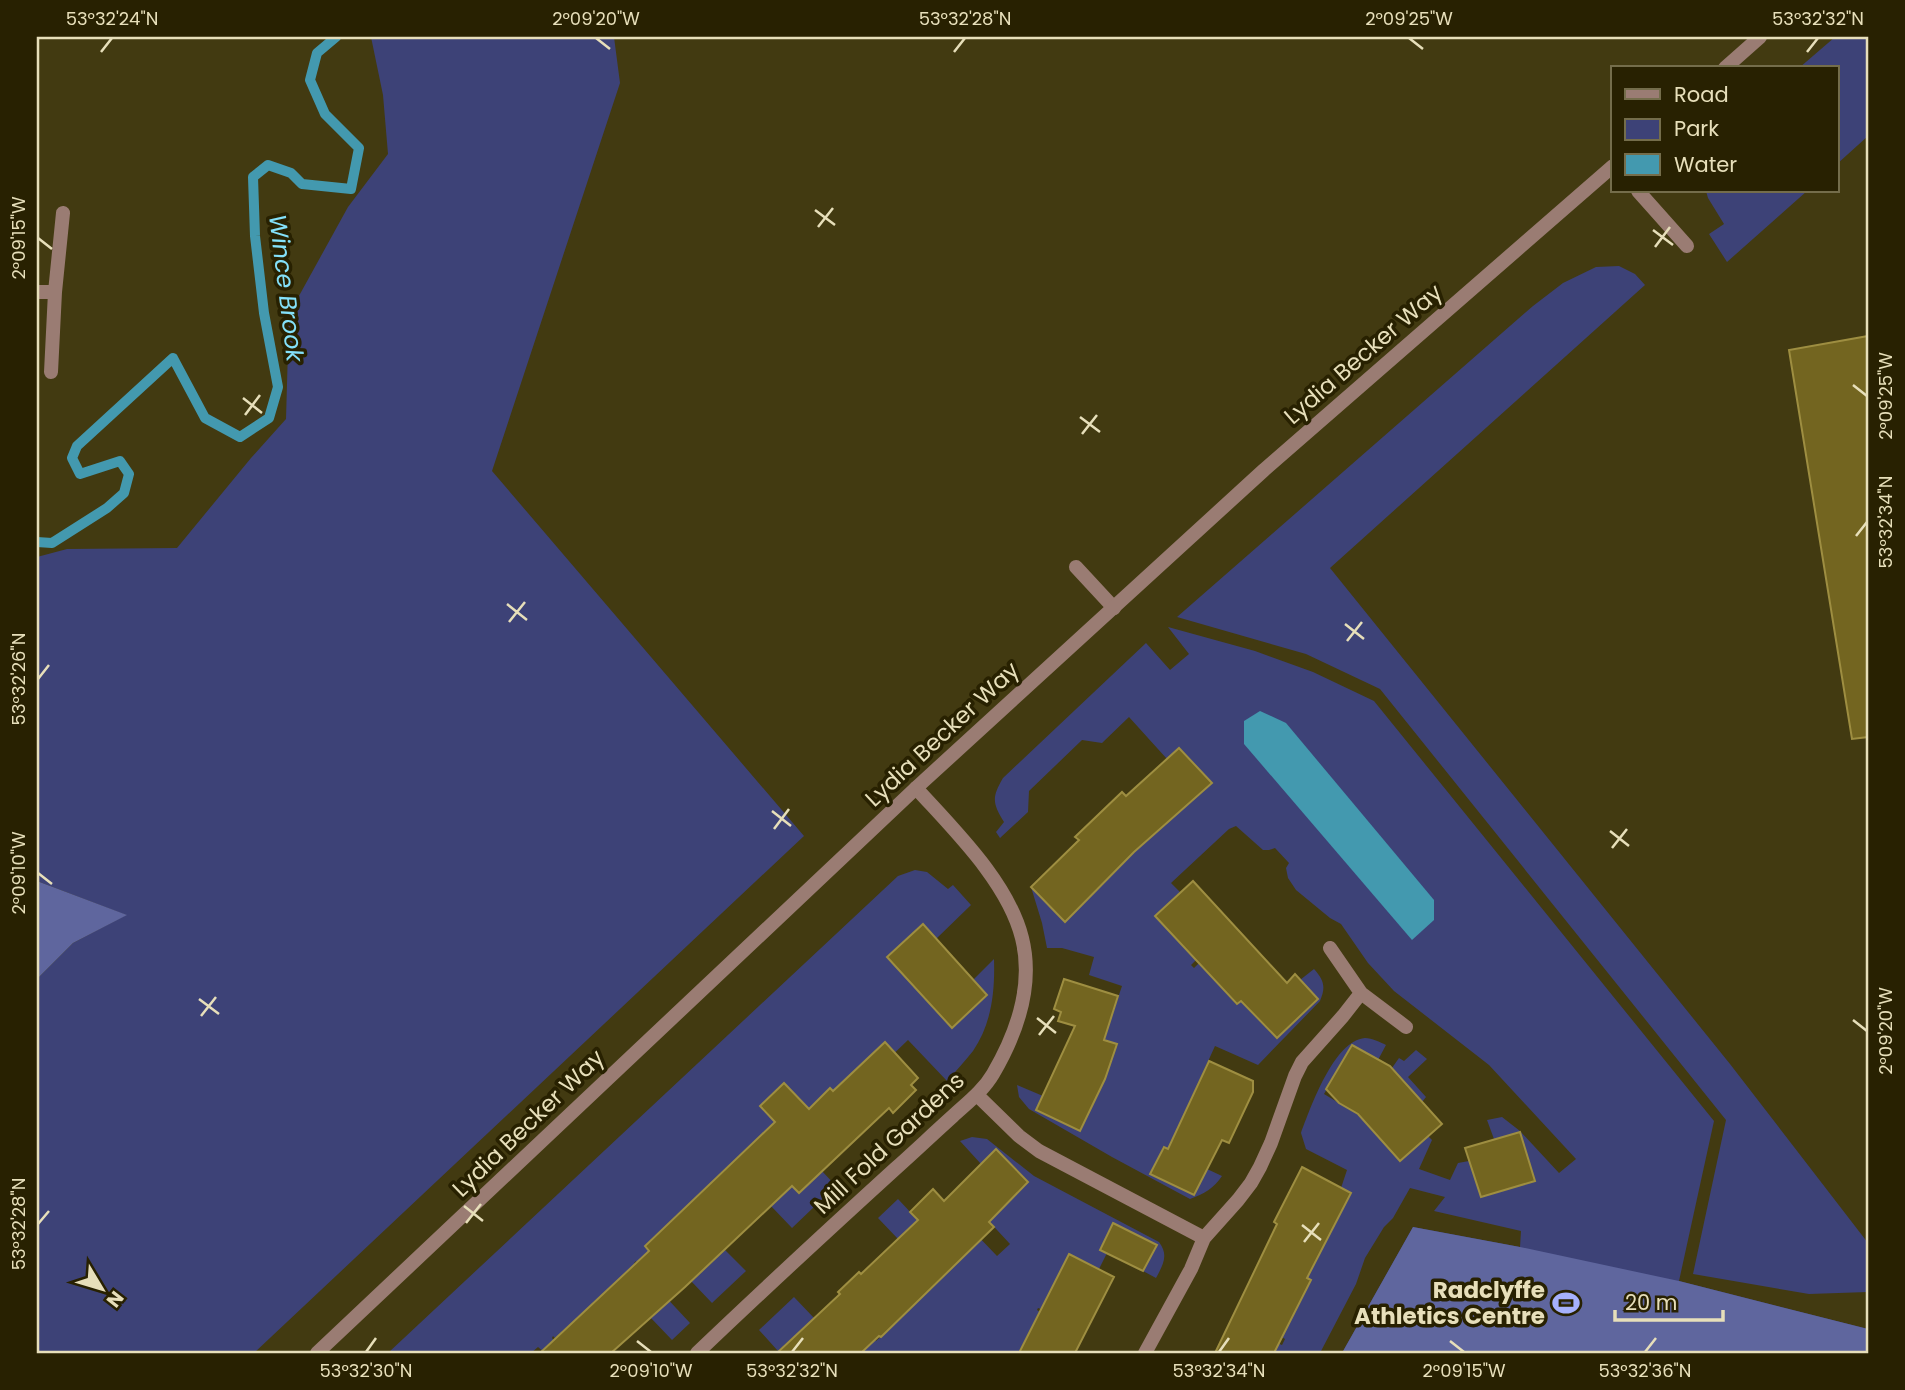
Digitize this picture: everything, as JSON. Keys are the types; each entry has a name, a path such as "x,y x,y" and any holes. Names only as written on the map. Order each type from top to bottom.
{"street":[{"path":"1727,66 1760,37"},
{"name":"Lydia Becker Way","path":"317,1353 916,788 1264,470 1611,168"},
{"path":"1638,192 1687,246"},
{"path":"51,372 55,292 64,213"},
{"path":"37,292 55,292"},
{"path":"1076,567 1114,608"},
{"name":"Mill Fold Gardens","path":"697,1353 977,1095 992,1076 1019,1021 1026,976 1022,937 1004,896 970,847 916,788"},
{"path":"1330,948 1360,993 1406,1027"},
{"path":"1145,1353 1191,1269 1204,1238 1251,1183 1271,1143 1289,1089 1302,1062 1360,993"},
{"path":"977,1095 1019,1136 1039,1151 1204,1238"}],"green space":[{"path":"371,37 614,37 620,83 492,471 804,836 254,1353 37,1353 37,979 73,943 126,915 37,881 37,557 67,549 177,548 286,419 289,314 348,207 388,154 383,95"},
{"path":"1835,37 1868,37 1868,136 1839,162 1839,66 1801,66"},
{"path":"1706,192 1806,192 1727,262 1709,234 1724,224"},
{"path":"1619,266 1635,274 1645,285 1330,568 1730,1064 1868,1243 1868,1292 1809,1294 1693,1274 1726,1120 1380,689 1306,654 1177,617 1533,306 1563,283 1596,267"},
{"path":"1168,627 1255,651 1313,672 1374,701 1714,1121 1679,1281 1868,1329 1868,1353 1342,1353 1413,1227 1520,1247 1521,1231 1434,1211 1445,1197 1410,1188 1365,1258 1356,1284 1320,1353 1272,1353 1277,1343 1282,1345 1285,1339 1282,1337 1311,1280 1290,1270 1323,1247 1351,1193 1341,1188 1347,1170 1306,1149 1301,1133 1325,1077 1343,1050 1354,1042 1368,1038 1386,1045 1378,1060 1352,1045 1324,1094 1349,1109 1368,1102 1399,1058 1404,1061 1416,1050 1427,1059 1408,1077 1426,1097 1422,1102 1428,1136 1432,1140 1419,1169 1450,1180 1458,1163 1469,1161 1481,1197 1535,1181 1520,1132 1494,1139 1487,1120 1502,1117 1520,1131 1559,1173 1576,1159 1489,1065 1394,991 1368,963 1341,924 1296,890 1288,878 1286,868 1289,863 1275,848 1263,850 1236,826 1229,829 1171,883 1180,892 1155,916 1196,960 1191,965 1194,968 1199,963 1236,1004 1254,988 1254,1014 1276,1038 1318,999 1300,980 1314,969 1322,980 1323,992 1320,1001 1258,1065 1215,1046 1181,1121 1174,1152 1163,1147 1151,1174 1194,1195 1207,1169 1222,1176 1208,1190 1190,1199 1029,1109 1019,1097 1017,1085 1043,1096 1037,1111 1080,1131 1117,1044 1081,1032 1105,1036 1122,986 1089,975 1094,957 1062,948 1047,948 1031,887 1065,922 1084,903 1075,893 1134,852 1211,783 1180,748 1167,759 1129,717 1102,743 1082,740 1029,791 1028,812 1000,838 996,832 1004,822 997,810 995,795 1003,778 1146,643 1170,670 1189,654"},
{"path":"915,870 927,872 948,889 953,885 971,905 936,939 922,924 887,957 905,977 916,968 943,999 933,1008 952,1028 987,996 973,980 994,959 991,1007 979,1040 947,1081 908,1040 856,1090 807,1111 805,1104 783,1084 761,1106 836,1186 792,1228 771,1206 710,1263 725,1250 746,1271 712,1303 691,1281 706,1267 645,1246 652,1253 639,1265 636,1261 634,1263 690,1323 672,1340 650,1317 586,1323 579,1316 557,1337 573,1353 569,1353 553,1336 556,1343 545,1353 538,1347 531,1353 388,1353 898,876"},
{"path":"972,1137 987,1139 1034,1176 1159,1242 1164,1256 1159,1273 1156,1278 1143,1271 1156,1245 1113,1223 1100,1249 1107,1253 1099,1269 1069,1255 1041,1309 1038,1308 1040,1312 1018,1353 861,1353 866,1330 876,1341 902,1317 892,1306 913,1224 898,1239 878,1218 898,1199 946,1250 974,1232 997,1256 1010,1244 985,1217 1005,1206 1028,1181 996,1150 981,1164 960,1141"},
{"path":"794,1297 814,1318 798,1333 817,1353 808,1353 793,1337 778,1351 759,1330"}],"shaded area":[{"path":"37,881 127,915 73,943 37,979"},
{"name":"Radclyffe Athletics Centre","path":"1413,1227 1679,1281 1868,1329 1868,1353 1342,1353"}],"water":[{"path":"1260,711 1286,723 1434,900 1434,920 1412,940 1244,744 1244,721"}],"building":[{"path":"1868,336 1868,737 1852,739 1789,350"},
{"path":"1179,748 1212,783 1134,852 1065,922 1031,887 1079,840 1075,837 1122,792 1126,796"},
{"path":"1193,881 1287,983 1295,974 1318,999 1277,1038 1241,1001 1237,1004 1155,916"},
{"path":"923,924 987,995 952,1028 887,957"},
{"path":"1064,979 1118,996 1104,1040 1117,1044 1105,1079 1080,1131 1036,1110 1075,1026 1058,1021 1061,1012 1054,1009"},
{"path":"885,1042 918,1078 911,1085 916,1090 893,1113 889,1108 799,1193 792,1186 611,1353 540,1353 649,1251 645,1246 775,1122 760,1106 784,1083 809,1109 830,1088 833,1091"},
{"path":"1352,1045 1390,1066 1442,1124 1400,1161 1358,1114 1339,1103 1326,1089"},
{"path":"1209,1061 1253,1081 1253,1092 1229,1143 1222,1140 1194,1195 1150,1174 1164,1147 1168,1149"},
{"path":"1520,1132 1535,1181 1481,1197 1465,1148"},
{"path":"996,1149 1028,1182 989,1222 994,1227 881,1337 861,1353 777,1353 840,1294 838,1292 859,1272 861,1274 918,1220 910,1212 933,1189 944,1201"},
{"path":"1302,1167 1351,1193 1307,1278 1311,1280 1274,1353 1215,1353 1277,1224 1274,1222"},
{"path":"1113,1223 1157,1245 1143,1271 1100,1250"},
{"path":"1069,1254 1114,1277 1075,1353 1019,1353"}],"waterway":[{"name":"Wince Brook","path":"37,542 52,543 107,508 124,493 129,474 120,461 80,474 72,458 77,446 173,358 205,418 240,437 269,418 278,387 264,313 255,236 253,177 268,165 291,173 302,184 351,189 359,148 325,114 310,80 317,53 336,37"}],"place":[{"name":"Radclyffe Athletics Centre","path":"1566,1303"}]}
